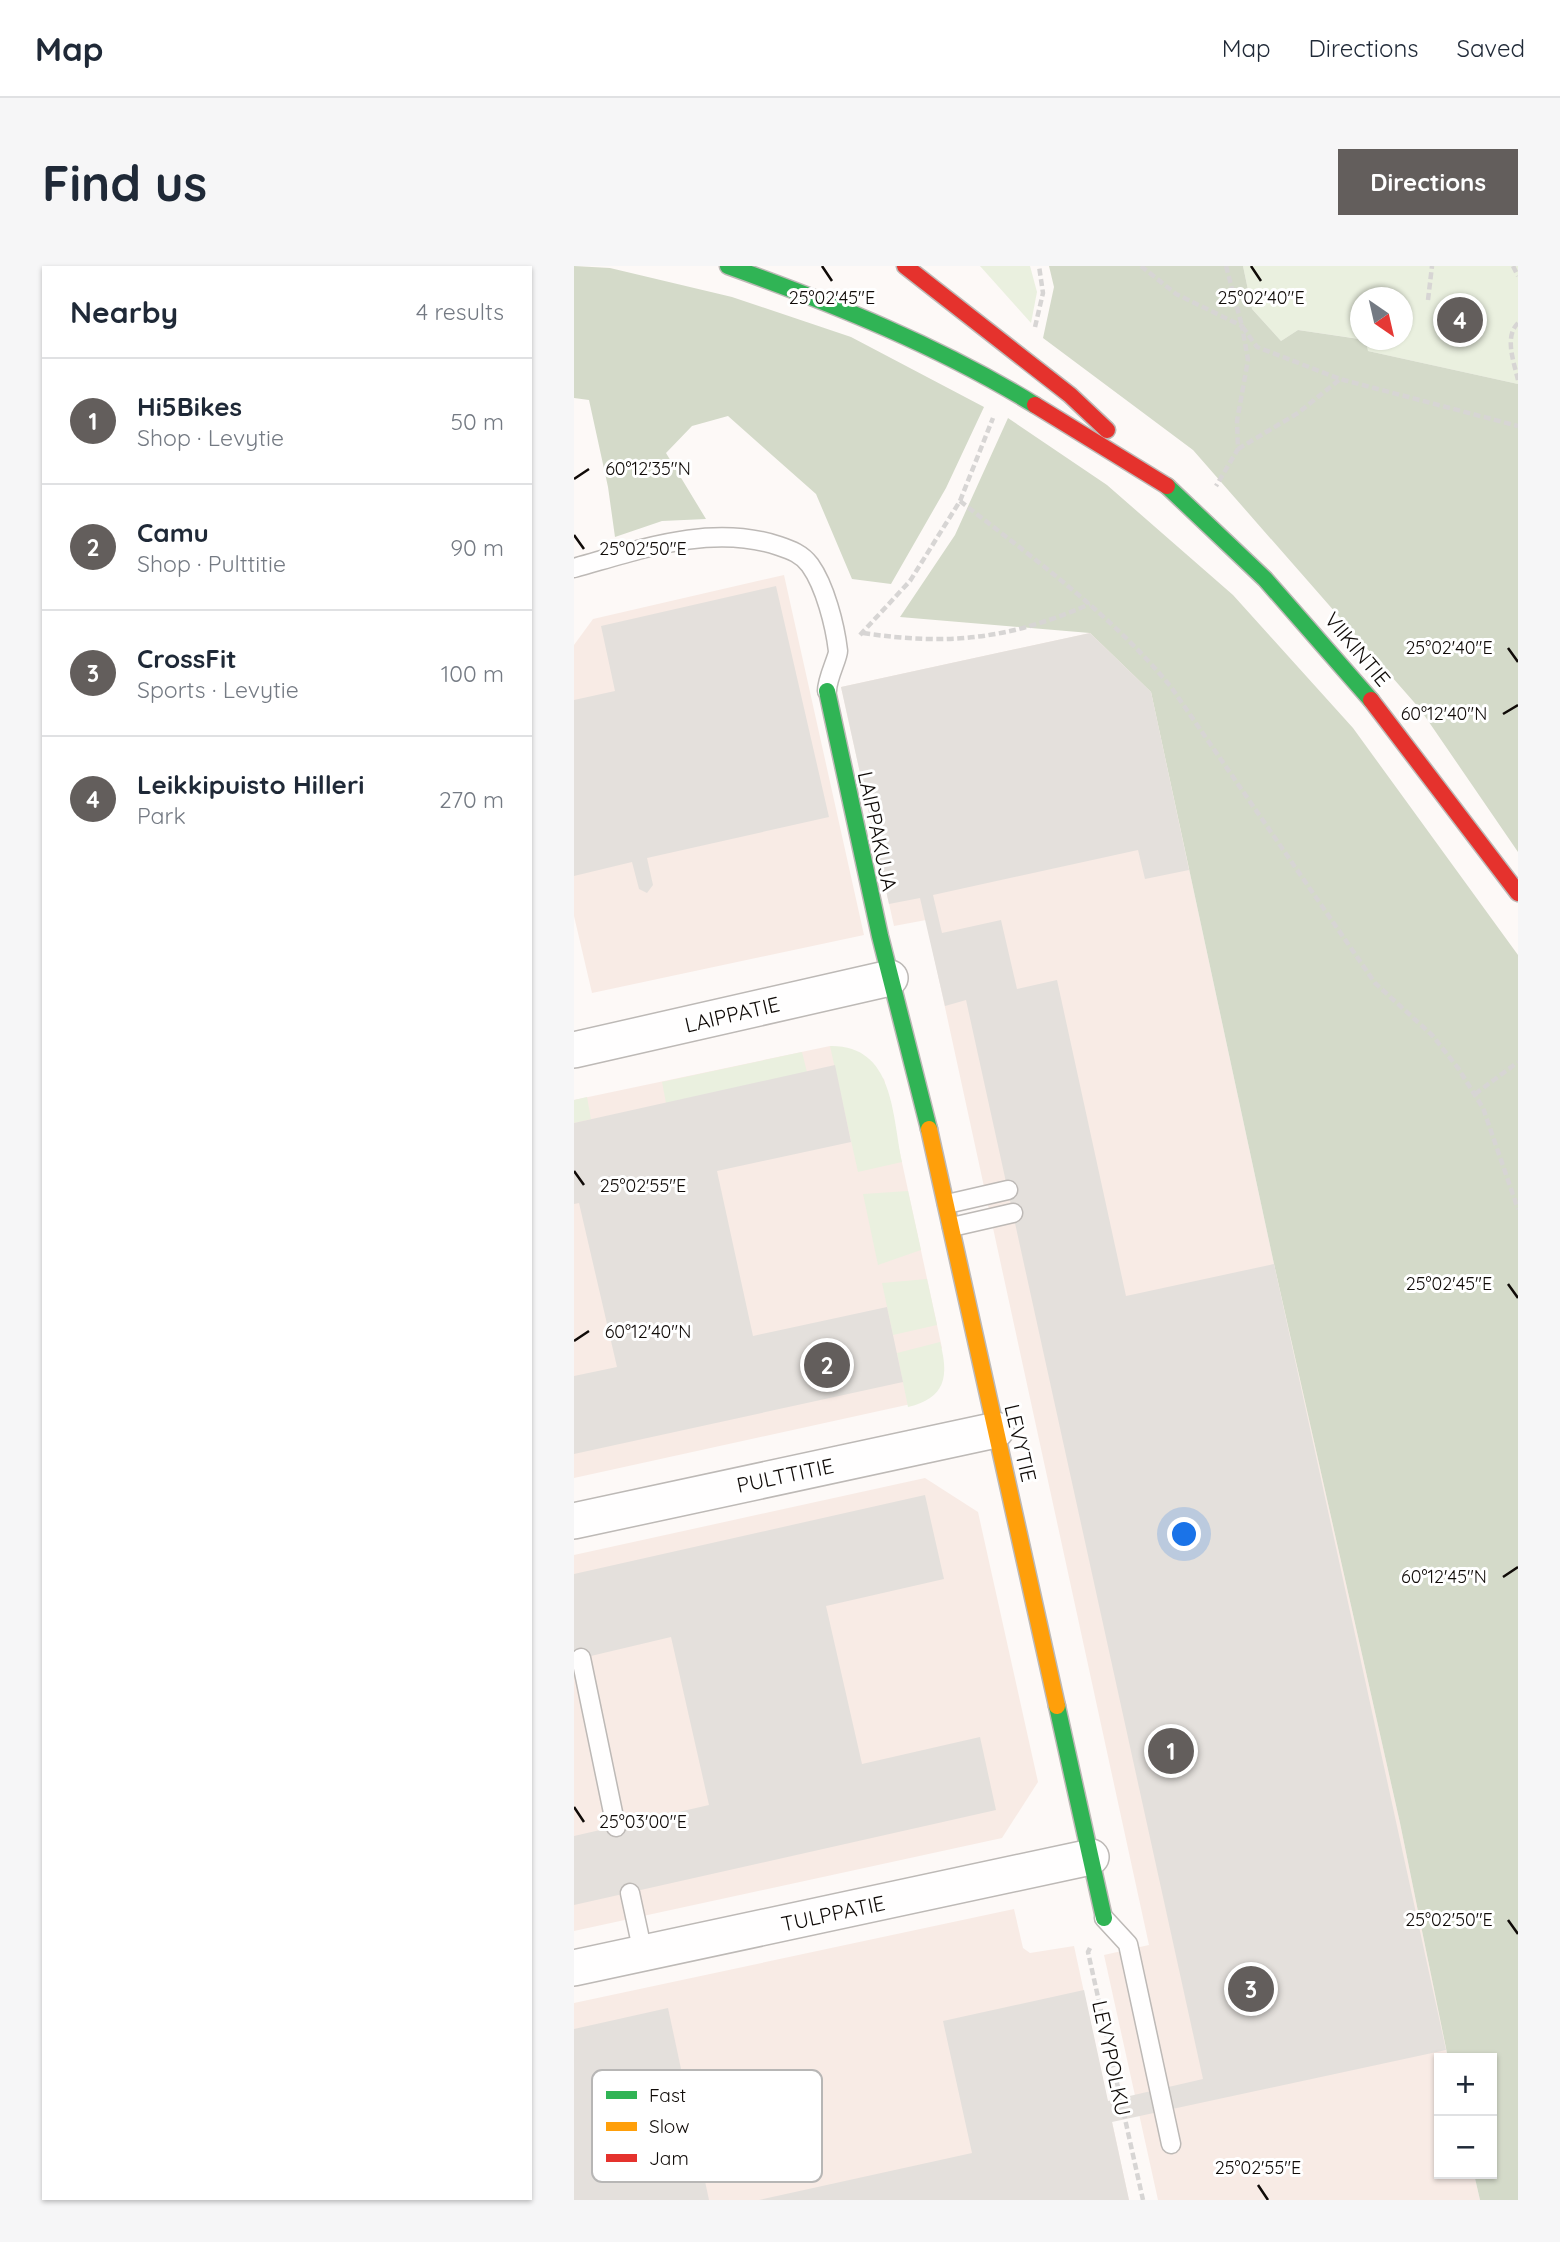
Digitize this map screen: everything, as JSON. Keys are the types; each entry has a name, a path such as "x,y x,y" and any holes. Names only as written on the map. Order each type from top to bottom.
{"main road":[{"path":"728,266 814,297 977,369 1167,486"},
{"path":"905,266 1070,395 1167,486"},
{"path":"885,272 967,315"},
{"name":"VIIKINTIE","path":"1167,486 1251,562 1317,633 1428,771 1518,893"},
{"name":"LAIPPAKUJA","path":"827,691 890,978"},
{"name":"LEVYTIE","path":"890,978 947,1204 1104,1918"}],"street":[{"name":"LAIPPATIE","path":"574,1049 890,978"},
{"name":"PULTTITIE","path":"574,1521 996,1430"},
{"name":"TULPPATIE","path":"574,1968 1091,1857"}],"lane":[{"path":"574,569 653,547 703,538 765,541 796,551 810,564 822,592 839,654 830,668 827,691"},
{"path":"947,1204 1008,1190"},
{"path":"952,1227 1013,1213"},
{"path":"581,1658 616,1827"},
{"path":"630,1892 643,1954"},
{"path":"1104,1918 1128,1944 1171,2144"}],"path":[{"path":"1034,331 1043,293 1039,266"},
{"path":"1140,266 1176,294 1242,327 1257,347 1340,379 1518,426"},
{"path":"1197,512 1231,465 1238,449 1237,421 1248,359 1226,266"},
{"path":"1428,300 1432,266"},
{"path":"1513,266 1518,276"},
{"path":"1518,323 1510,340 1518,380"},
{"path":"1238,449 1298,413 1340,379"},
{"path":"839,654 911,581 960,501 996,411"},
{"path":"960,501 1090,604 1138,647 1171,687 1375,983 1432,1035 1475,1094 1483,1108 1518,1209"},
{"path":"862,633 951,641 1047,623 1090,604"},
{"path":"1475,1094 1518,1062"},
{"name":"LEVYPOLKU","path":"1104,1918 1088,1952 1143,2200"}],"shaded area":[{"path":"784,575 864,935 592,993 574,916 574,645 593,619"},
{"path":"1090,633 1151,692 1274,1264 1400,1823 1447,2053 1434,2053 1434,2179 1475,2179 1480,2200 1158,2200 1104,1955 1149,1945 926,920 894,926 841,687"},
{"path":"830,1046 884,1079 942,1348 911,1404 574,1478 574,1100"},
{"path":"925,1478 978,1512 1038,1782 1002,1838 574,1931 574,1555"},
{"path":"1014,1909 1023,1948 1030,1953 1074,1946 1129,2200 574,2200 574,2003"}],"green space":[{"path":"574,266 610,268 732,297 851,337 984,407 946,488 891,584 852,579 816,494 728,416 692,426 666,453 706,519 662,521 615,537 608,487 589,400 574,398"},
{"path":"980,266 1030,266 1037,292 1031,323"},
{"path":"1049,266 1243,266 1252,309 1281,341 1298,330 1350,338 1350,350 1368,350 1518,384 1518,852 1420,709 1193,450 1043,338 1054,287"},
{"path":"1243,266 1518,266 1518,384 1368,351 1413,350 1413,287 1350,287 1350,338 1298,330 1281,341 1252,309"},
{"path":"1008,418 1107,485 1233,595 1353,728 1518,955 1518,2200 1480,2200 1475,2179 1497,2179 1497,2053 1447,2053 1400,1823 1274,1264 1151,692 1090,633 900,617 955,535"},
{"path":"830,1046 851,1049 867,1057 878,1070 892,1104 902,1162 858,1172"},
{"path":"802,1052 807,1072 666,1103 662,1082"},
{"path":"587,1097 591,1119 574,1123 574,1100"},
{"path":"908,1191 921,1250 878,1265 863,1194"},
{"path":"927,1279 937,1325 893,1335 882,1283"},
{"path":"940,1342 944,1365 942,1384 930,1398 908,1407 897,1353"}],"building":[{"path":"776,586 829,817 647,858 653,885 647,893 639,889 632,862 574,876 574,700 615,691 601,626"},
{"path":"1090,633 1151,692 1189,870 1145,879 1138,850 933,895 942,933 1001,920 1017,989 1057,980 1126,1296 1274,1264 1446,2050 1112,2122 1129,2200 759,2200 972,2153 943,2021 1084,1990 1108,2101 1203,2079 966,1000 945,1006 920,898 889,904 841,687"},
{"path":"835,1065 851,1142 717,1171 753,1336 887,1307 903,1382 574,1454 574,1376 617,1367 579,1203 574,1204 574,1123"},
{"path":"925,1495 944,1579 826,1606 862,1764 980,1737 996,1810 574,1905 574,1836 709,1805 671,1637 574,1660 574,1574"},
{"path":"668,2008 681,2070 592,2070 592,2182 705,2182 709,2200 574,2200 574,2029"}],"traffic: fast":[{"path":"728,266 807,295 924,345 1035,405"},
{"path":"1167,486 1265,579 1371,700"},
{"path":"827,691 880,936 929,1129"},
{"path":"1057,1706 1104,1918"}],"traffic: slow":[{"path":"929,1129 1057,1706"}],"traffic: jam":[{"path":"905,266 1070,395 1107,430"},
{"path":"1035,405 1167,486"},
{"path":"1371,700 1518,893"}],"place":[{"name":"Leikkipuisto Hilleri","path":"1460,320"},
{"name":"Camu","path":"827,1365"},
{"name":"Hi5Bikes","path":"1171,1751"},
{"name":"CrossFit","path":"1251,1989"}]}
